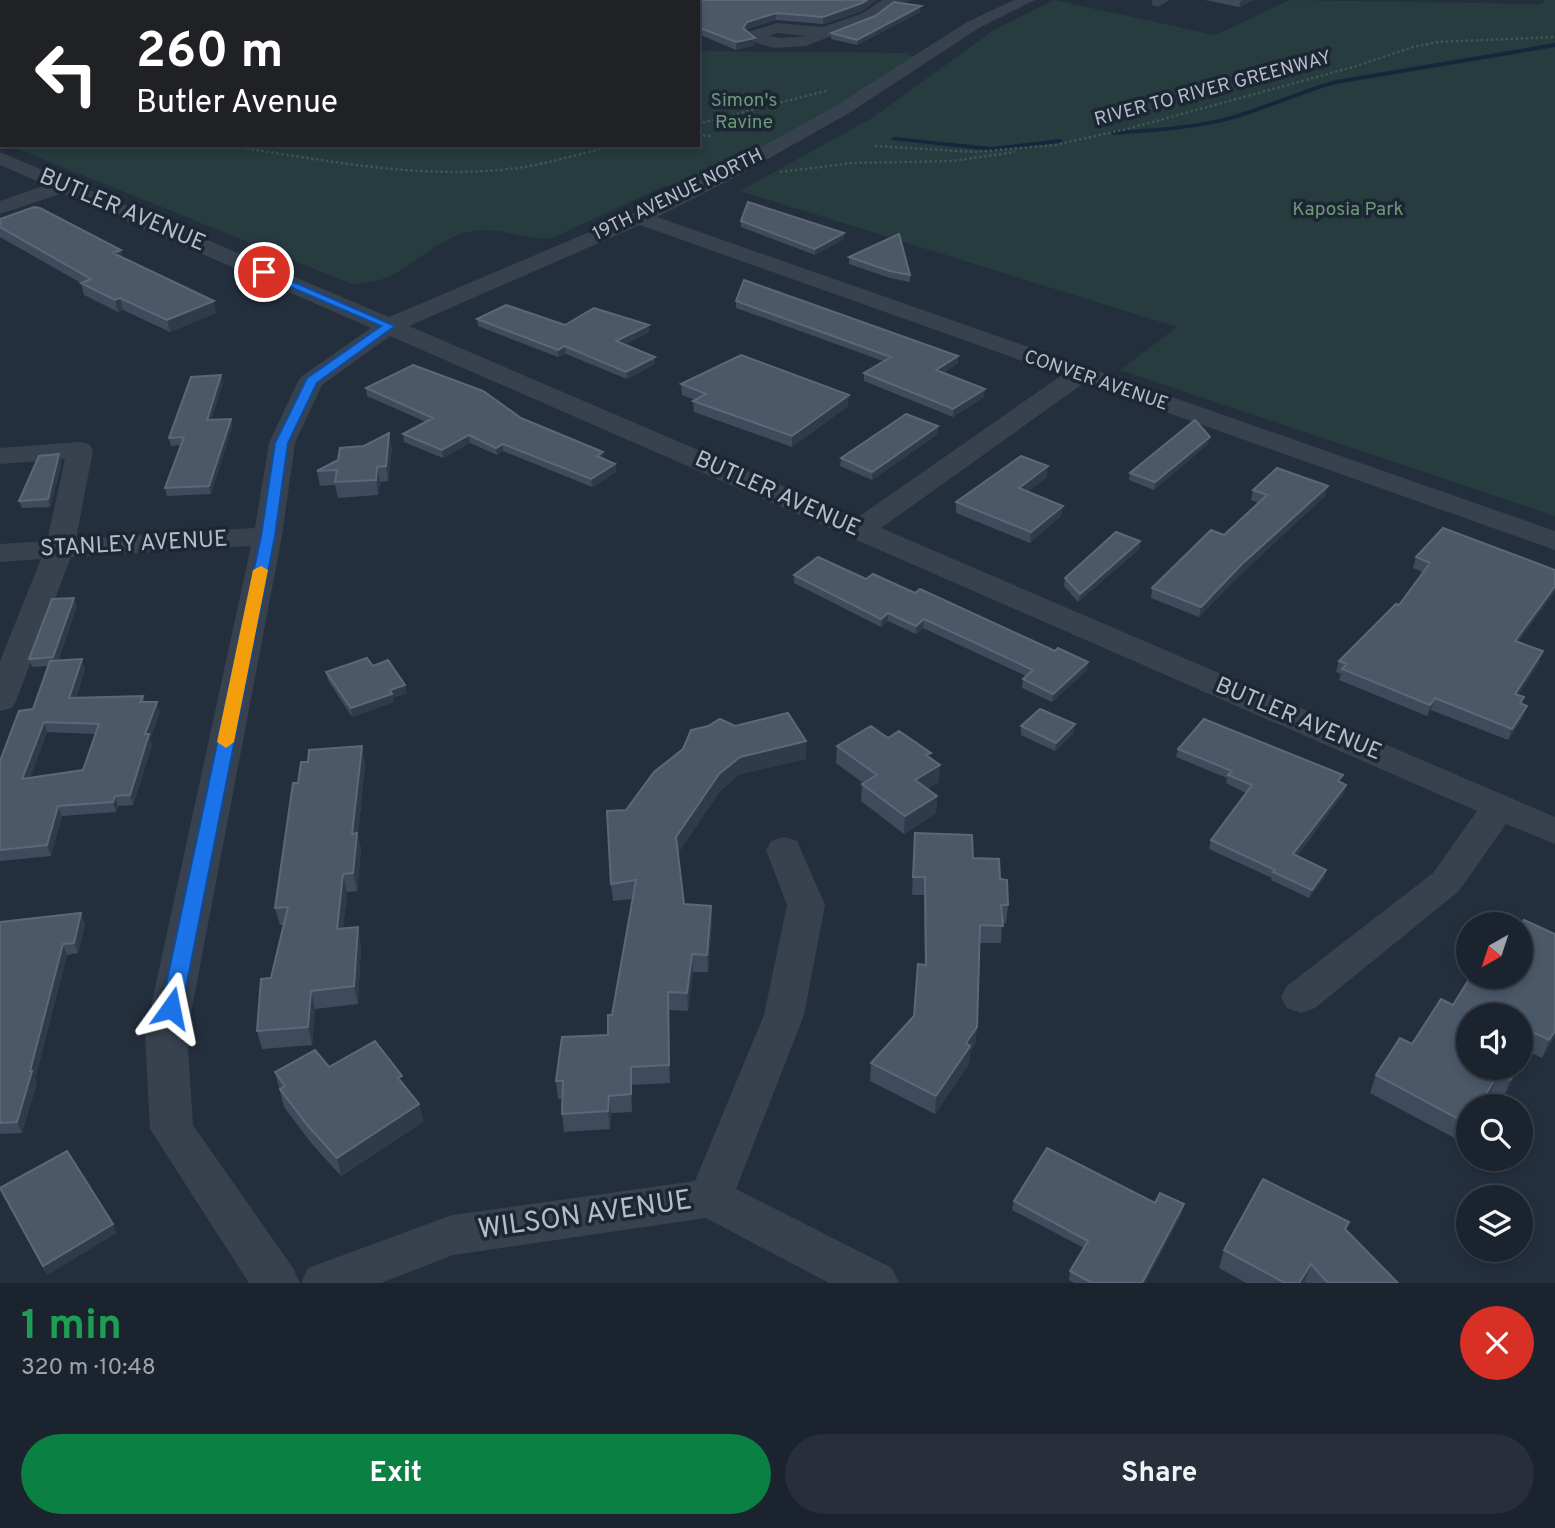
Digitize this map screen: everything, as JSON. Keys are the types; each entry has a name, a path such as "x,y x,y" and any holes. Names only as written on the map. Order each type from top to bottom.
{"street":[{"path":"823,32 872,17 891,0"},
{"name":"19TH AVENUE NORTH","path":"276,1283 172,1129 166,1034 268,536 282,443 311,381 389,326 639,218 727,174 843,109 973,25 1027,0"},
{"name":"BUTLER AVENUE","path":"0,158 1555,831"},
{"path":"0,208 64,186"},
{"name":"CONVER AVENUE","path":"639,218 1555,541"},
{"path":"859,530 1079,375"},
{"path":"0,456 80,450 60,549 0,701"},
{"name":"STANLEY AVENUE","path":"0,553 268,536"},
{"path":"1301,997 1446,882 1499,807"},
{"path":"710,1198 784,1014 806,905 784,850"},
{"name":"WILSON AVENUE","path":"325,1283 452,1235 710,1198 875,1283"}],"path":[{"name":"RIVER TO RIVER GREENWAY","path":"875,146 975,152 1023,150 1127,129 1413,47 1438,42 1555,37"},
{"path":"700,123 839,87"},
{"path":"700,135 712,136"},
{"path":"237,147 397,169 451,172 524,167 609,147"},
{"path":"727,174 853,163 952,161 1023,150"}],"green space":[{"name":"Kaposia Park","path":"1054,0 1215,35 1290,0 1540,4 1546,0 1555,0 1555,516 1120,370 1177,327 740,191 872,118 994,30"},
{"name":"Simon's Ravine","path":"700,51 928,55 711,182 665,186 552,238 486,230 461,234 391,276 354,285 13,147 700,147"}],"building":[{"path":"700,0 867,0 823,17 776,13 747,22 743,28 755,38 736,42 700,28"},
{"path":"894,2 921,6 857,40 831,33 875,16"},
{"path":"748,202 844,233 815,249 741,221"},
{"path":"34,207 121,250 113,253 214,301 167,320 120,298 115,300 81,283 91,279 0,227 0,219"},
{"path":"899,234 910,275 849,257"},
{"path":"744,280 958,356 936,370 985,389 953,409 864,373 891,357 736,301"},
{"path":"506,305 565,325 594,308 649,325 616,341 655,357 626,372 565,346 558,350 477,319"},
{"path":"741,355 849,395 792,436 693,401 706,394 681,384"},
{"path":"413,365 483,391 521,418 603,452 597,456 615,464 591,479 503,444 496,448 469,435 442,450 403,434 433,418 366,388"},
{"path":"221,375 207,420 231,419 209,486 165,488 184,437 169,438 191,377"},
{"path":"906,414 938,426 872,472 841,458"},
{"path":"1195,420 1210,437 1155,482 1130,473"},
{"path":"389,433 386,466 377,467 376,480 335,482 337,470 317,471 338,460 340,448 364,446"},
{"path":"59,454 48,499 19,501 39,456"},
{"path":"1021,456 1048,466 1019,488 1063,506 1031,532 956,502"},
{"path":"1277,468 1328,486 1242,564 1201,607 1152,588 1211,530 1224,535 1267,495 1253,490"},
{"path":"1443,528 1555,570 1555,586 1515,641 1543,651 1515,694 1524,697 1520,703 1527,706 1512,729 1435,698 1430,705 1342,669 1347,664 1339,661 1396,604 1399,605 1430,563 1416,557"},
{"path":"1116,532 1140,541 1080,594 1065,578"},
{"path":"818,557 866,579 873,574 915,593 920,589 1055,651 1058,648 1088,662 1053,694 1023,679 1033,670 924,619 916,626 888,613 881,619 794,575"},
{"path":"74,598 53,657 29,659 52,599"},
{"path":"367,658 373,666 388,660 405,685 390,690 392,694 351,708 326,672"},
{"path":"82,659 69,698 143,696 140,702 157,702 145,734 149,734 130,795 115,796 113,802 58,806 47,845 0,850 0,761 19,711 33,709 50,661","holes":["44,722 99,724 83,770 22,779"]},
{"path":"1040,709 1075,724 1056,743 1021,726"},
{"path":"788,713 806,741 740,757 719,774 676,837 684,904 711,906 707,955 692,954 687,993 668,992 669,1065 631,1067 631,1094 609,1096 608,1111 562,1114 563,1081 556,1081 562,1037 608,1035 608,1015 612,1015 636,880 611,884 607,811 626,810 654,772 683,749 691,730 708,726 720,719 735,726"},
{"path":"1204,719 1343,775 1338,781 1346,785 1293,854 1326,870 1312,890 1211,840 1252,785 1228,775 1232,771 1178,749"},
{"path":"871,726 888,738 899,731 931,753 926,755 940,765 915,780 937,796 905,816 862,784 877,775 837,746"},
{"path":"362,746 352,834 357,833 353,873 343,874 337,929 358,927 354,986 311,991 308,1027 257,1031 261,979 271,978 288,907 275,908 293,783 298,783 301,762 308,762 309,750"},
{"path":"915,833 972,835 973,858 999,859 1000,879 1007,880 1008,905 1001,905 1003,926 980,925 977,1027 966,1043 970,1046 936,1096 871,1063 914,1016 918,964 926,965 925,877 913,877"},
{"path":"81,913 74,943 63,944 17,1122 0,1123 0,922"},
{"path":"1533,924 1555,934 1555,1031 1549,1040 1535,1033 1533,1037 1533,1003 1456,1003 1456,1080 1494,1080 1486,1094 1456,1094 1456,1118 1376,1075 1400,1038 1412,1044 1441,999 1453,1005 1463,989 1533,989"},
{"path":"375,1041 402,1076 398,1078 419,1104 337,1158 280,1089 285,1086 275,1072 315,1050 329,1067"},
{"path":"1047,1148 1155,1203 1160,1193 1184,1204 1142,1283 1092,1283 1070,1271 1088,1241 1014,1201"},
{"path":"67,1151 113,1224 43,1266 0,1188"},
{"path":"1263,1179 1349,1222 1345,1229 1398,1283 1328,1283 1311,1264 1299,1283 1285,1283 1224,1250"}],"waterway":[{"path":"1113,133 1199,125 1241,115 1336,82 1555,45"},
{"path":"894,139 992,149 1060,141"}],"slow traffic":[{"path":"226,742 261,570"}],"route":[{"path":"171,1008 268,536 282,443 311,381 389,326 264,272"}]}
